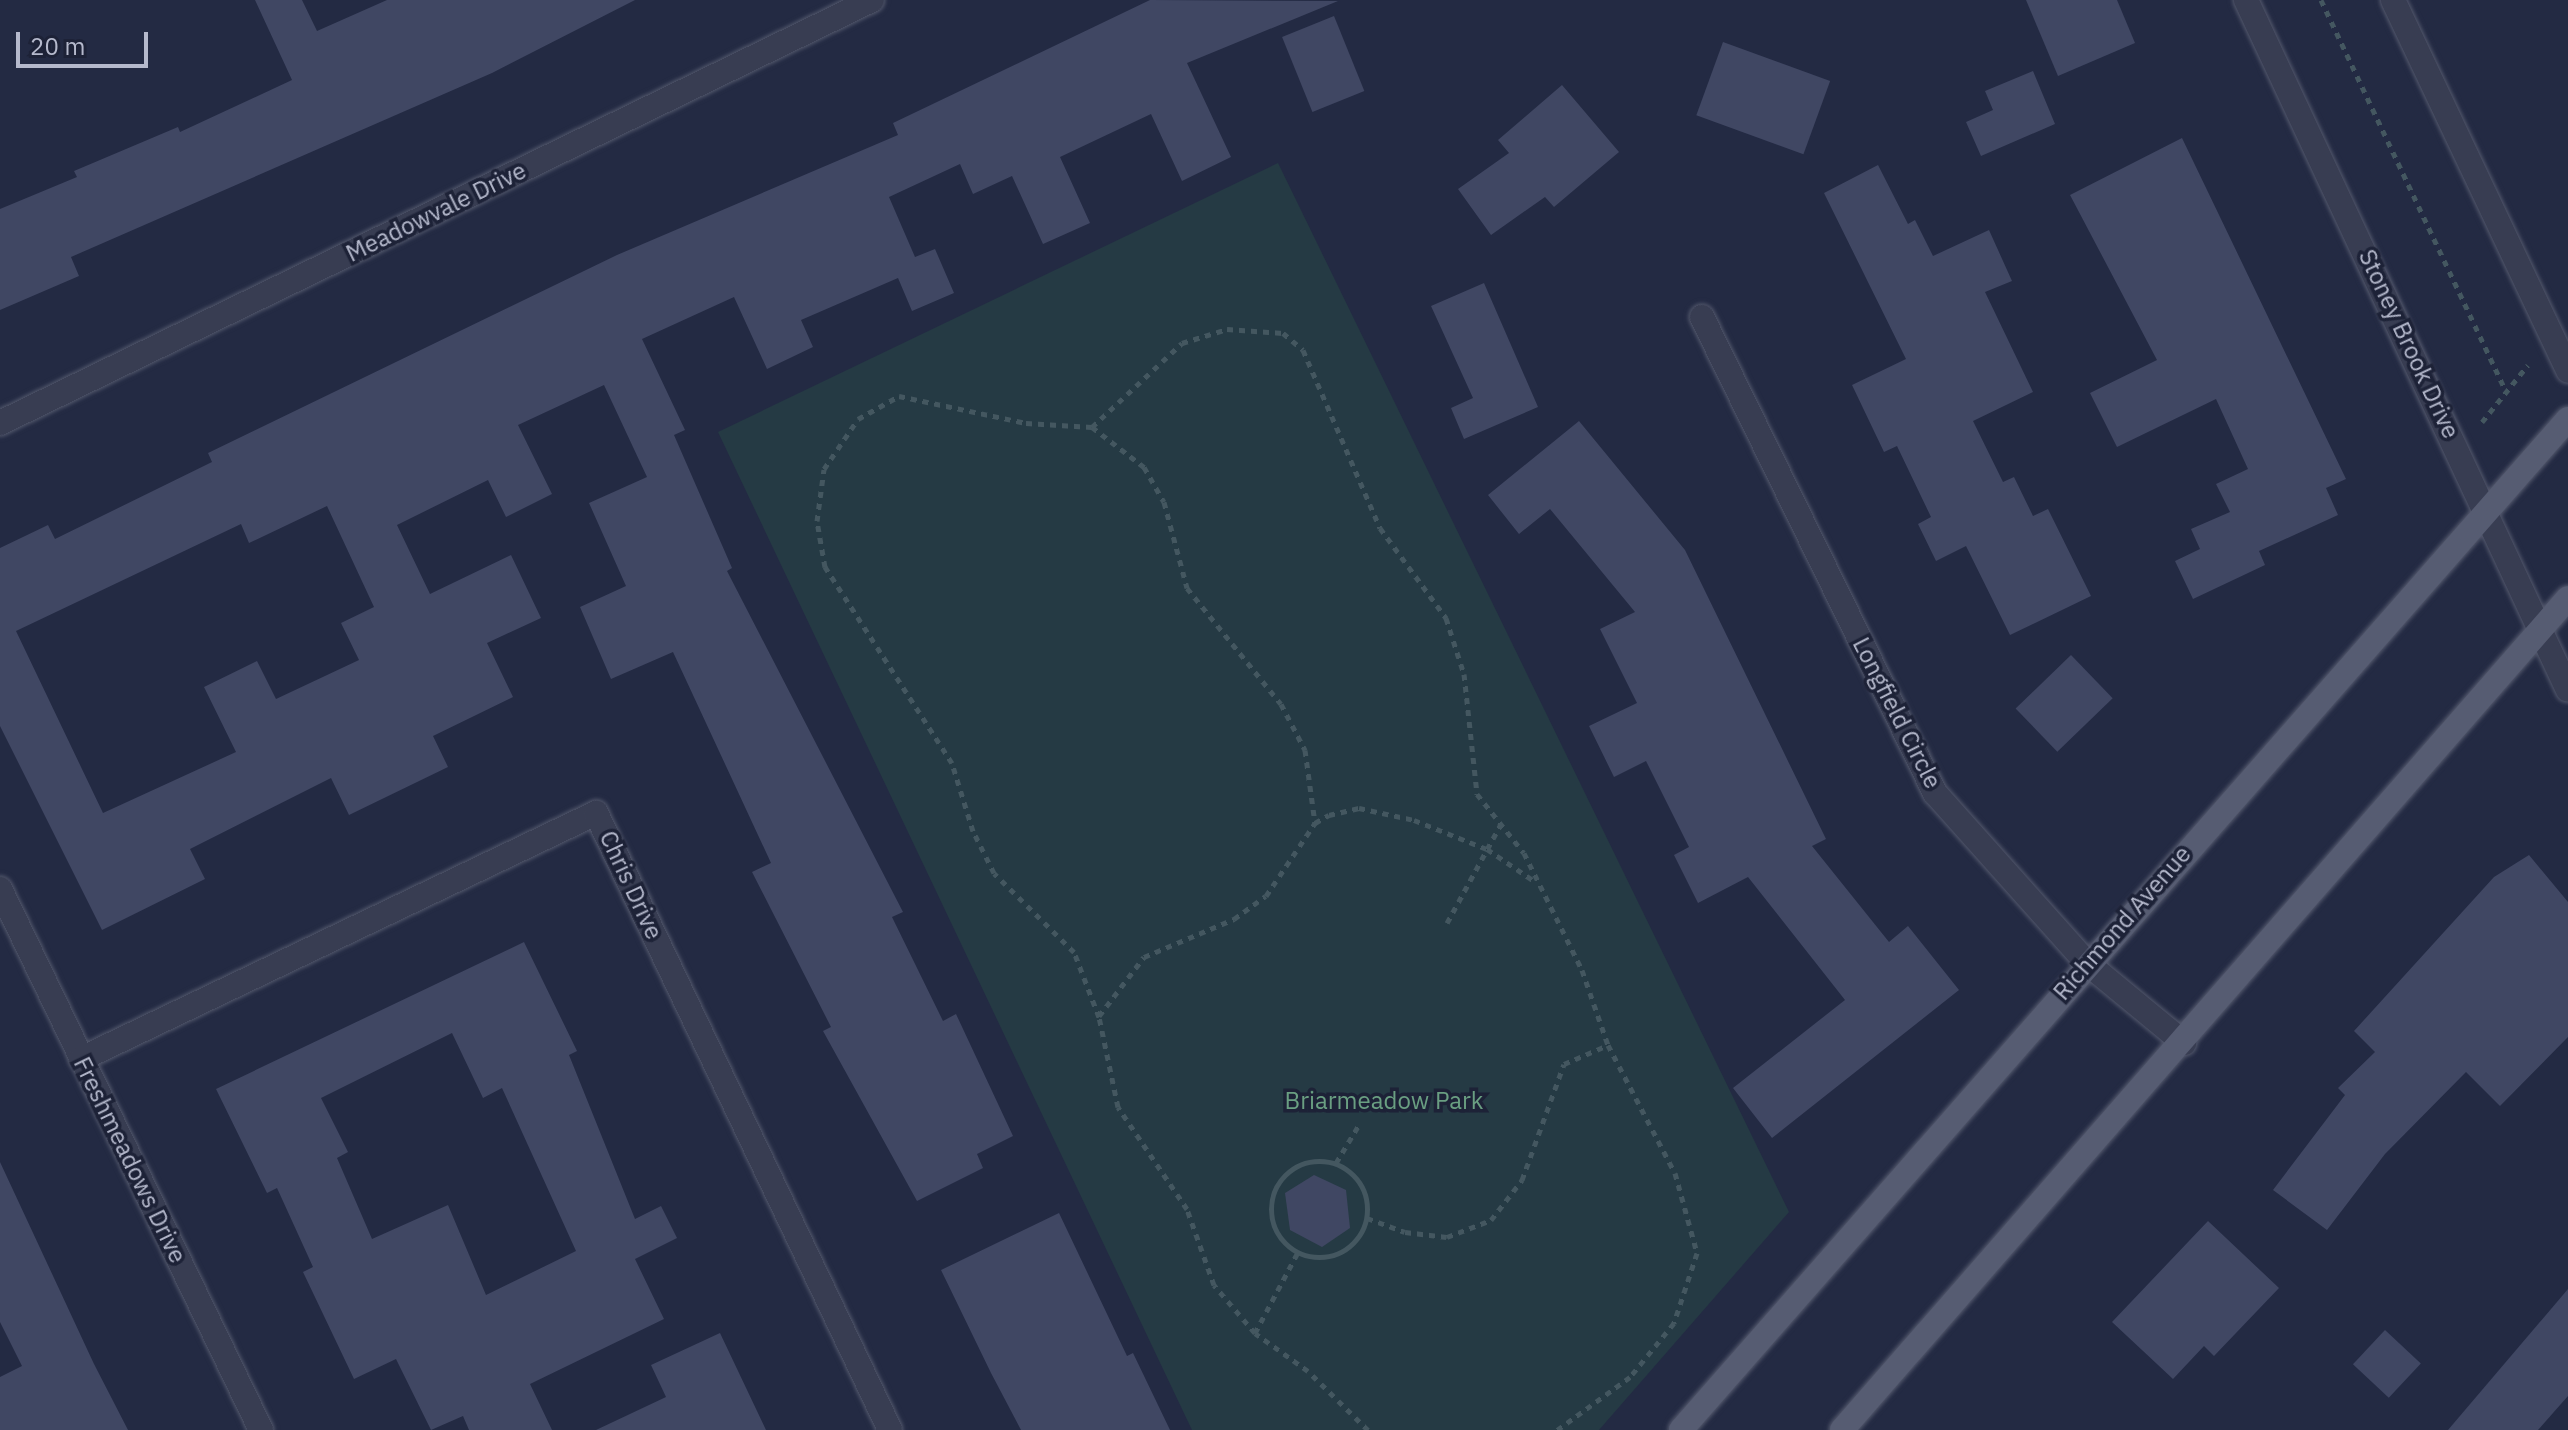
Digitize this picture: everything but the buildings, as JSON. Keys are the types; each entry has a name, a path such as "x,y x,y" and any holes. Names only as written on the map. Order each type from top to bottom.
{"main road":[{"name":"Richmond Avenue","path":"1681,1430 2087,963 2568,419"},
{"path":"1842,1430 2184,1043 2568,598"}],"street":[{"name":"Meadowvale Drive","path":"0,423 872,0"},
{"name":"Stoney Brook Drive","path":"2246,0 2487,509 2568,690"},
{"path":"2393,0 2568,371"},
{"name":"Longfield Circle","path":"1702,317 1935,793 2087,963 2184,1043"},
{"name":"Chris Drive","path":"81,1059 596,813 890,1430"},
{"name":"Freshmeadows Drive","path":"0,889 261,1430"}],"path":[{"path":"2321,0 2506,392"},
{"path":"1092,427 1182,343 1227,329 1283,333 1303,350 1380,528 1446,618 1464,674 1477,794 1524,853 1534,881 1582,970 1608,1045 1675,1173 1697,1253 1674,1323 1630,1377 1557,1430"},
{"path":"2478,427 2529,364"},
{"path":"1315,823 1305,750 1281,704 1187,588 1164,502 1144,467 1092,427 1026,423 899,396 858,419 824,469 817,521 825,567 952,763 973,831 994,873 1074,952 1099,1017 1118,1107 1187,1209 1214,1285 1255,1333 1308,1371 1368,1430"},
{"path":"1099,1017 1144,957 1234,919 1266,896 1315,823 1359,808 1414,820 1487,849 1534,881"},
{"path":"1447,923 1501,824"},
{"path":"1367,1218 1405,1232 1447,1237 1491,1220 1522,1180 1564,1064 1608,1045"},
{"path":"1336,1163 1360,1123"},
{"path":"1336,1163 1362,1186 1367,1218 1350,1246 1336,1254 1298,1252 1274,1224 1275,1191 1299,1165 1336,1163"},
{"path":"1255,1333 1298,1252"}],"green space":[{"name":"Briarmeadow Park","path":"1278,163 1789,1212 1599,1430 1192,1430 718,432"}]}
